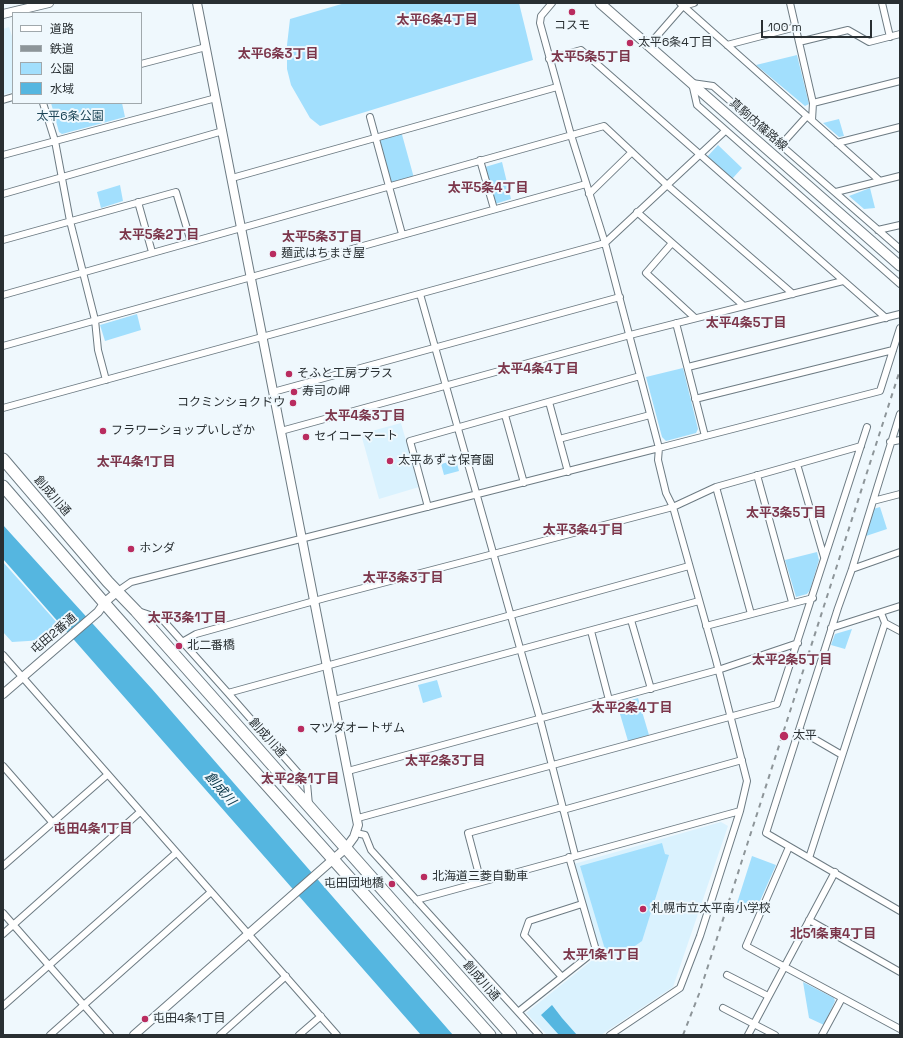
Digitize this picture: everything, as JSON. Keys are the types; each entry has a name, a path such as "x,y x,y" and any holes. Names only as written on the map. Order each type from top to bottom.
{"highway":[{"name":"創成川通","path":"3,459 511,1035"},
{"path":"3,486 333,860 490,1035"}],"main road":[{"name":"真駒内篠路線","path":"600,3 900,266"}],"street":[{"path":"3,14 16,9 49,3"},
{"path":"134,1035 346,848 356,833 358,818 197,3"},
{"path":"552,3 541,16 540,23 549,59 589,194 605,242 659,448 658,460 666,493 673,507 747,781 740,811 700,936 680,988 610,1035"},
{"path":"648,44 682,4 694,3"},
{"path":"780,146 809,118 813,103 790,3"},
{"path":"882,3 890,37"},
{"path":"682,4 880,181"},
{"path":"727,45 796,27"},
{"path":"800,42 848,30 869,42 900,34"},
{"path":"142,64 206,47"},
{"path":"549,59 581,50 886,318"},
{"path":"813,103 900,81"},
{"path":"900,249 836,192 780,146 713,86 692,83 697,106 900,284"},
{"path":"232,178 557,88"},
{"path":"3,155 216,98"},
{"path":"43,104 55,141 70,221 95,320 98,350 106,380"},
{"path":"370,117 402,234"},
{"path":"3,295 604,126 667,185 793,294"},
{"path":"837,143 900,127"},
{"path":"3,194 222,131"},
{"path":"3,408 605,242 725,131"},
{"path":"589,194 632,152"},
{"path":"480,160 494,209"},
{"path":"836,192 900,176"},
{"path":"3,346 586,184"},
{"path":"3,240 176,192 191,242"},
{"path":"138,202 152,252"},
{"path":"637,212 744,306"},
{"path":"878,230 900,225"},
{"path":"672,243 646,273 695,318"},
{"path":"281,431 446,387 630,335 844,281"},
{"path":"420,294 519,650 553,765 582,904 596,950 518,1012"},
{"path":"273,392 620,297"},
{"path":"688,367 900,314"},
{"path":"676,323 705,436"},
{"path":"118,591 131,582 568,472 880,391 900,328"},
{"path":"695,399 893,350"},
{"path":"428,507 410,441 640,376"},
{"path":"549,402 568,472"},
{"path":"900,414 890,442 874,501 831,628 766,833 900,911"},
{"path":"505,415 524,483"},
{"path":"559,439 650,416"},
{"path":"358,818 778,704 867,427"},
{"path":"890,442 900,440"},
{"path":"182,642 196,634 315,601 673,507 716,487 861,446"},
{"path":"797,464 824,558"},
{"path":"757,475 792,602"},
{"path":"716,487 751,614"},
{"path":"874,501 900,494"},
{"path":"852,569 900,552"},
{"path":"228,693 510,614 689,566"},
{"name":"屯田2番通","path":"3,694 93,616 105,602 118,591"},
{"path":"706,626 792,602 813,598"},
{"path":"334,700 699,601"},
{"path":"831,628 900,606"},
{"path":"136,611 162,618 307,783 309,805"},
{"path":"809,858 885,623 881,613"},
{"path":"631,620 651,689"},
{"path":"885,623 900,631"},
{"path":"591,631 609,700"},
{"path":"348,771 718,670 798,642"},
{"path":"3,655 337,1035"},
{"path":"799,730 842,755"},
{"path":"481,882 468,833 742,760"},
{"path":"3,766 52,822"},
{"path":"3,866 107,775"},
{"path":"416,900 740,811"},
{"path":"3,934 140,812"},
{"path":"356,833 365,835 371,850 539,1035"},
{"path":"789,847 746,946 900,1028 895,1035"},
{"path":"3,1006 176,853"},
{"path":"748,1035 835,872"},
{"path":"50,1035 211,892"},
{"path":"562,977 524,935 530,921 582,904"},
{"path":"3,913 110,1035"},
{"path":"809,920 900,972"},
{"path":"727,974 768,996"},
{"path":"220,1035 286,976"},
{"path":"822,1035 842,998"},
{"path":"724,1008 775,1035"},
{"path":"299,1035 321,1016"}],"shaded area":[{"path":"9,27 12,36 12,92 3,95 3,29"},
{"name":"太平あずさ保育園","path":"401,423 419,487 379,499 361,434"},
{"name":"札幌市立太平南小学校","path":"721,822 728,826 673,987 601,1035 547,1035 526,1013 600,954 574,864"}],"green space":[{"path":"345,3 519,3 533,60 320,126 310,118 291,85 287,69 287,45 290,19"},
{"path":"797,55 809,104 805,106 756,65"},
{"name":"太平6条公園","path":"51,104 122,104 125,117 62,134 59,132"},
{"path":"839,119 844,136 839,137 823,123"},
{"path":"401,131 414,178 389,185 376,138"},
{"path":"718,145 742,168 732,179 707,157"},
{"path":"502,162 511,199 495,204 485,167"},
{"path":"120,185 123,201 101,208 97,192"},
{"path":"870,188 875,208 864,209 849,196"},
{"path":"137,314 141,330 105,341 100,325"},
{"path":"683,368 698,429 696,433 666,441 662,437 646,377"},
{"path":"456,460 459,471 444,475 441,464"},
{"path":"880,507 887,529 863,537 873,509"},
{"path":"817,552 819,560 810,590 807,594 796,597 785,560"},
{"path":"3,562 59,625 44,640 12,642 3,632"},
{"path":"852,629 845,649 831,645 835,634"},
{"path":"437,680 442,697 423,703 418,685"},
{"path":"638,698 649,735 628,741 617,704"},
{"path":"662,843 665,854 669,855 642,941 625,953 622,949 607,956 580,866"},
{"path":"752,856 776,865 756,910 737,903"},
{"path":"803,982 834,998 835,1001 824,1025 809,1018"}],"water":[{"name":"創成川","path":"3,525 152,689 453,1035 421,1035 3,559"},
{"path":"552,1005 577,1035 559,1035 541,1015"}],"railway":[{"path":"683,1035 699,994 900,370"}],"place":[{"name":"コスモ","path":"572,12"},
{"name":"太平6条4丁目","path":"630,43"},
{"name":"麺武はちまき屋","path":"273,254"},
{"name":"そふと工房プラス","path":"289,374"},
{"name":"寿司の岬","path":"294,392"},
{"name":"コクミンショクドウ","path":"293,403"},
{"name":"フラワーショップいしざか","path":"103,431"},
{"name":"セイコーマート","path":"306,437"},
{"name":"太平あずさ保育園","path":"390,461"},
{"name":"ホンダ","path":"131,549"},
{"name":"北二番橋","path":"179,646"},
{"name":"マツダオートザム","path":"301,729"},
{"name":"太平","path":"784,736"},
{"name":"北海道三菱自動車","path":"424,877"},
{"name":"屯田団地橋","path":"392,884"},
{"name":"札幌市立太平南小学校","path":"643,909"},
{"name":"屯田4条1丁目","path":"145,1019"}],"district":[{"name":"太平6条4丁目","path":"437,20"},
{"name":"太平6条3丁目","path":"278,54"},
{"name":"太平5条5丁目","path":"591,57"},
{"name":"太平5条4丁目","path":"488,188"},
{"name":"太平5条2丁目","path":"159,235"},
{"name":"太平5条3丁目","path":"322,237"},
{"name":"太平4条5丁目","path":"746,323"},
{"name":"太平4条4丁目","path":"538,369"},
{"name":"太平4条3丁目","path":"365,416"},
{"name":"太平4条1丁目","path":"136,462"},
{"name":"太平3条5丁目","path":"786,513"},
{"name":"太平3条4丁目","path":"583,530"},
{"name":"太平3条3丁目","path":"403,578"},
{"name":"太平3条1丁目","path":"187,618"},
{"name":"太平2条5丁目","path":"792,660"},
{"name":"太平2条4丁目","path":"632,708"},
{"name":"太平2条3丁目","path":"445,761"},
{"name":"太平2条1丁目","path":"300,779"},
{"name":"屯田4条1丁目","path":"93,829"},
{"name":"北51条東4丁目","path":"833,934"},
{"name":"太平1条1丁目","path":"601,955"}]}
